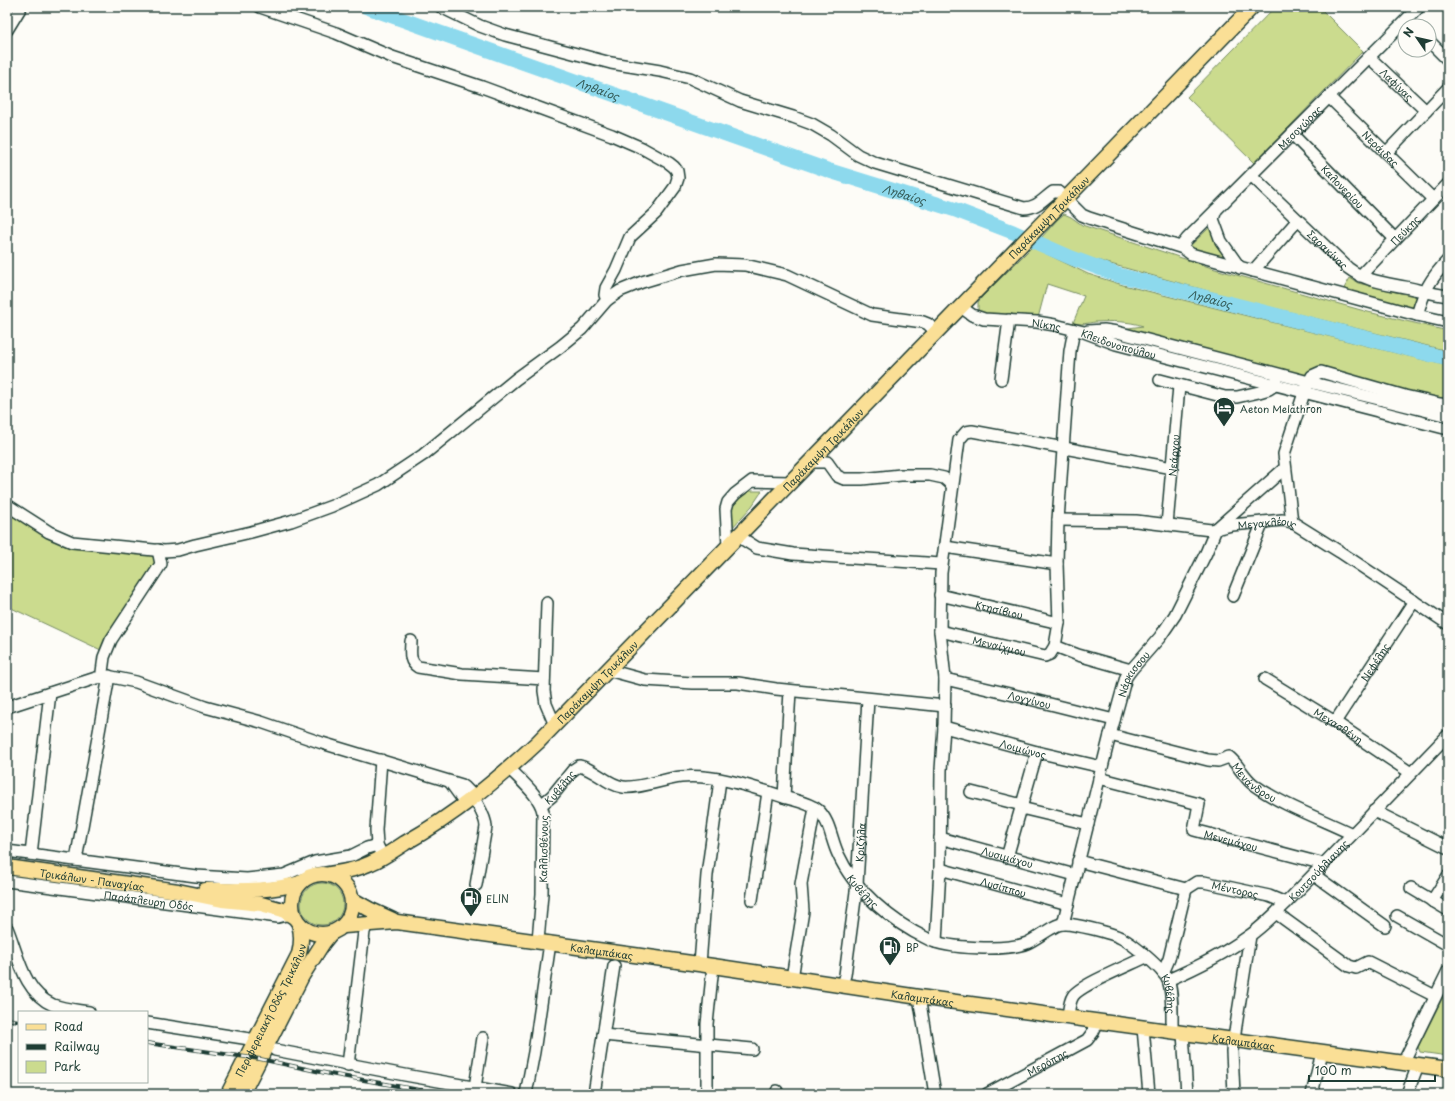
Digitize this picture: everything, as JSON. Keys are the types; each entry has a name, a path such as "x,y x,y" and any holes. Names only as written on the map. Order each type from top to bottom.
{"main road":[{"name":"Παράκαμψη Τρικάλων","path":"352,897 355,883 380,851 429,830 470,801 509,768 555,724 1252,7"},
{"name":"Παράκαμψη Τρικάλων","path":"330,874 371,863"},
{"name":"Τρικάλων - Παναγίας","path":"7,867 178,891 222,900 267,906 283,910 294,918"},
{"path":"314,874 330,874 338,877 344,883 352,897 352,912 344,926 331,933 322,935 306,930 294,918 292,899 295,890 300,883 314,874"},
{"name":"Τρικάλων - Παναγίας","path":"178,891 247,885 284,888 300,883"},
{"name":"Καλαμπάκας","path":"352,897 369,910 397,922"},
{"name":"Περιφερειακή Οδός Τρικάλων","path":"228,1094 299,954 302,943 302,933 294,918"},
{"name":"Καλαμπάκας","path":"344,926 397,922 707,965 919,997 1448,1069"},
{"name":"Περιφερειακή Οδός Τρικάλων","path":"242,1094 302,976 323,942 331,933"},
{"path":"218,1094 238,1076"}],"street":[{"path":"7,30 21,7"},
{"path":"260,7 336,33 392,57 476,85 612,135 642,148 674,167 677,171 678,178 675,187 656,213 630,237 616,270 606,288 605,295 607,300"},
{"path":"441,7 480,26 505,35 610,63 673,74 697,81 740,101 812,124 831,135 867,160 894,169 1024,208 1035,206 1056,191 1062,194 1062,202 1082,215 1097,222 1183,248 1191,254 1448,322"},
{"name":"Μεσοχώρας","path":"1412,18 1419,7"},
{"name":"Μεσοχώρας","path":"1183,248 1185,241 1369,57 1397,33"},
{"path":"1437,49 1448,60"},
{"name":"Λαφίνας","path":"1369,57 1426,112"},
{"path":"1386,153 1448,88"},
{"name":"Νεράιδας","path":"1329,97 1433,199"},
{"name":"Καλονερίου","path":"1292,134 1395,239"},
{"name":"Σαρακίνας","path":"1251,175 1348,268 1360,276 1384,283 1448,296"},
{"name":"Πεύκης","path":"1360,276 1448,184"},
{"path":"1216,210 1213,219 1219,236 1240,268"},
{"path":"1253,271 1298,220"},
{"path":"1417,315 1424,292 1448,260"},
{"path":"7,505 49,532 72,542 171,551 291,521 332,506 378,485 424,455 516,379 560,347 586,324 607,300 620,291 642,282 704,265 729,264 757,268 787,275 872,315 923,322 928,324 936,332"},
{"name":"Νίκης","path":"960,307 978,317 1037,322 1079,331"},
{"path":"1001,379 1009,320"},
{"name":"Κλειδονοπούλου","path":"1079,331 1104,330 1117,332 1279,374 1307,388 1448,429"},
{"path":"1079,331 1070,351 1062,448 1057,564 1060,623 1055,646 1078,655 1131,670"},
{"name":"Κλειδονοπούλου","path":"1079,331 1116,344 1275,385 1307,388 1444,410"},
{"path":"1160,380 1224,397 1237,397 1269,389 1275,385 1279,374"},
{"name":"Νεάρχου","path":"1167,525 1179,386"},
{"path":"1292,522 1284,451 1307,388"},
{"path":"936,942 940,869 941,770 945,706 945,679 940,631 941,564 945,547 959,440 966,432 972,431 1172,468"},
{"path":"810,462 828,462 837,476 844,479 873,479 901,475 930,475 944,478 952,485"},
{"name":"Νάρκισσου","path":"1063,924 1124,683 1131,670 1156,641 1175,615 1206,553 1216,529 1285,468"},
{"path":"728,546 726,509 728,502 735,494 752,481 790,482"},
{"name":"Μεγακλέους","path":"1058,520 1127,520 1199,529 1216,529 1232,525 1282,520 1292,522 1448,624"},
{"path":"1233,596 1263,522"},
{"path":"738,536 757,548 793,554 941,564"},
{"path":"945,547 1057,564"},
{"path":"158,550 160,564"},
{"path":"76,860 106,674 104,657 111,640 160,564 171,551"},
{"name":"Κτησίβιου","path":"940,595 1060,623"},
{"name":"Νεφέλης","path":"1335,722 1414,601"},
{"path":"547,603 544,679 546,704 555,724"},
{"name":"Μεναίχμου","path":"940,631 1045,656 1050,654 1055,646"},
{"path":"411,642 411,660 418,667 462,674 544,679"},
{"path":"608,670 645,680 733,683 790,691 945,706"},
{"path":"7,707 50,694 106,674 136,682 205,708 261,722 450,782 470,801 485,819 486,823 476,885"},
{"name":"Λογγίνου","path":"945,679 1114,720"},
{"name":"Μεγασθένη","path":"1265,679 1335,722 1411,773"},
{"path":"784,797 790,691"},
{"path":"31,854 50,694"},
{"name":"Κριζήλα","path":"842,985 857,884 868,698"},
{"name":"Λοιμώνος","path":"944,727 1037,752 1102,767"},
{"name":"Μενάνδρου","path":"1110,735 1208,760 1218,761 1230,757 1251,782 1260,789 1352,834"},
{"name":"Κουτσούφλιανης","path":"1165,976 1207,962 1250,936 1276,913 1314,875 1411,773 1446,739"},
{"path":"1007,857 1037,752"},
{"path":"7,851 196,876 247,885 284,875 315,862 351,856 367,848 380,851 376,830 381,760"},
{"name":"Κυβέλης","path":"541,805 554,793 573,770 579,766 586,768 620,787 629,787 684,777 720,780 768,792 815,808 826,821 838,855 857,884 887,913 920,935 936,942 975,948 1020,945 1063,924 1088,928 1119,936 1146,957 1165,976 1171,998 1187,1094"},
{"name":"Καλλισθένους","path":"509,768 541,805 544,820 542,894 544,942 533,1058 526,1094"},
{"name":"Μενεμάχου","path":"1099,778 1199,804 1194,830 1324,864"},
{"path":"707,1094 706,1044 708,1003 708,875 720,780"},
{"path":"752,900 768,792"},
{"path":"971,792 1021,807 1088,824"},
{"path":"792,978 803,911 800,884 815,808"},
{"path":"1374,812 1448,848"},
{"name":"Λυσιμάχου","path":"940,838 1075,874"},
{"path":"1078,861 1186,889 1165,976"},
{"name":"Λυσίππου","path":"940,869 1068,904"},
{"path":"1314,875 1385,926"},
{"path":"1432,901 1448,876"},
{"name":"Παράπλευρη Οδός","path":"7,881 294,918"},
{"name":"Μέντορος","path":"1186,889 1199,881 1268,896 1286,903"},
{"path":"1411,888 1448,910"},
{"path":"1276,913 1349,966 1356,968 1368,962 1435,996"},
{"path":"1397,916 1448,945"},
{"path":"348,1065 364,932 367,924"},
{"path":"7,928 24,974 36,993 46,1002 54,1005 84,1011"},
{"path":"1234,1094 1231,1057 1250,936"},
{"path":"1068,1017 1073,995 1092,982 1146,957"},
{"path":"594,1094 614,966"},
{"path":"1403,1063 1448,971"},
{"path":"919,997 935,1094"},
{"name":"Μερόπης","path":"987,1094 1087,1040 1098,1021"},
{"path":"148,1023 256,1040"},
{"path":"1143,1028 1149,1094"},
{"path":"603,1035 752,1049"},
{"path":"475,1087 483,1038"},
{"path":"275,1050 348,1065 512,1094"},
{"path":"1312,1094 1322,1052"},
{"path":"1407,1094 1418,1065"}],"green space":[{"path":"1275,7 1319,7 1363,51 1254,163 1187,97"},
{"path":"1064,214 1082,225 1215,269 1368,312 1448,331 1448,351 1241,300 1076,254 1041,238"},
{"path":"1210,227 1224,257 1191,249 1189,247"},
{"path":"1032,247 1088,274 1123,285 1448,366 1448,402 1318,368 1315,368 1305,375 1121,329 1143,326 1132,323 1073,323 1084,296 1047,284 1038,318 988,315 978,311 978,302 982,297"},
{"path":"1350,278 1358,283 1418,297 1414,309 1343,290"},
{"path":"749,491 762,491 752,506 731,529 731,508 744,494"},
{"path":"7,508 45,534 151,555 154,557 155,564 101,650 7,606"},
{"path":"318,883 326,883 334,886 340,892 343,904 340,916 334,922 326,925 318,925 310,922 304,916 301,908 301,900 304,892 310,886"},
{"path":"1448,987 1448,1056 1420,1052 1418,1047"}],"waterway":[{"name":"Ληθαίος","path":"367,7 830,171 953,209 1013,232 1072,258 1118,275 1448,359"}],"railway":[{"path":"7,1019 18,1021"},
{"path":"148,1043 260,1059 330,1074 442,1094"}],"place":[{"name":"Aeton Melathron","path":"1224,428"},
{"name":"ELIN","path":"471,918"},
{"name":"BP","path":"890,966"}]}
